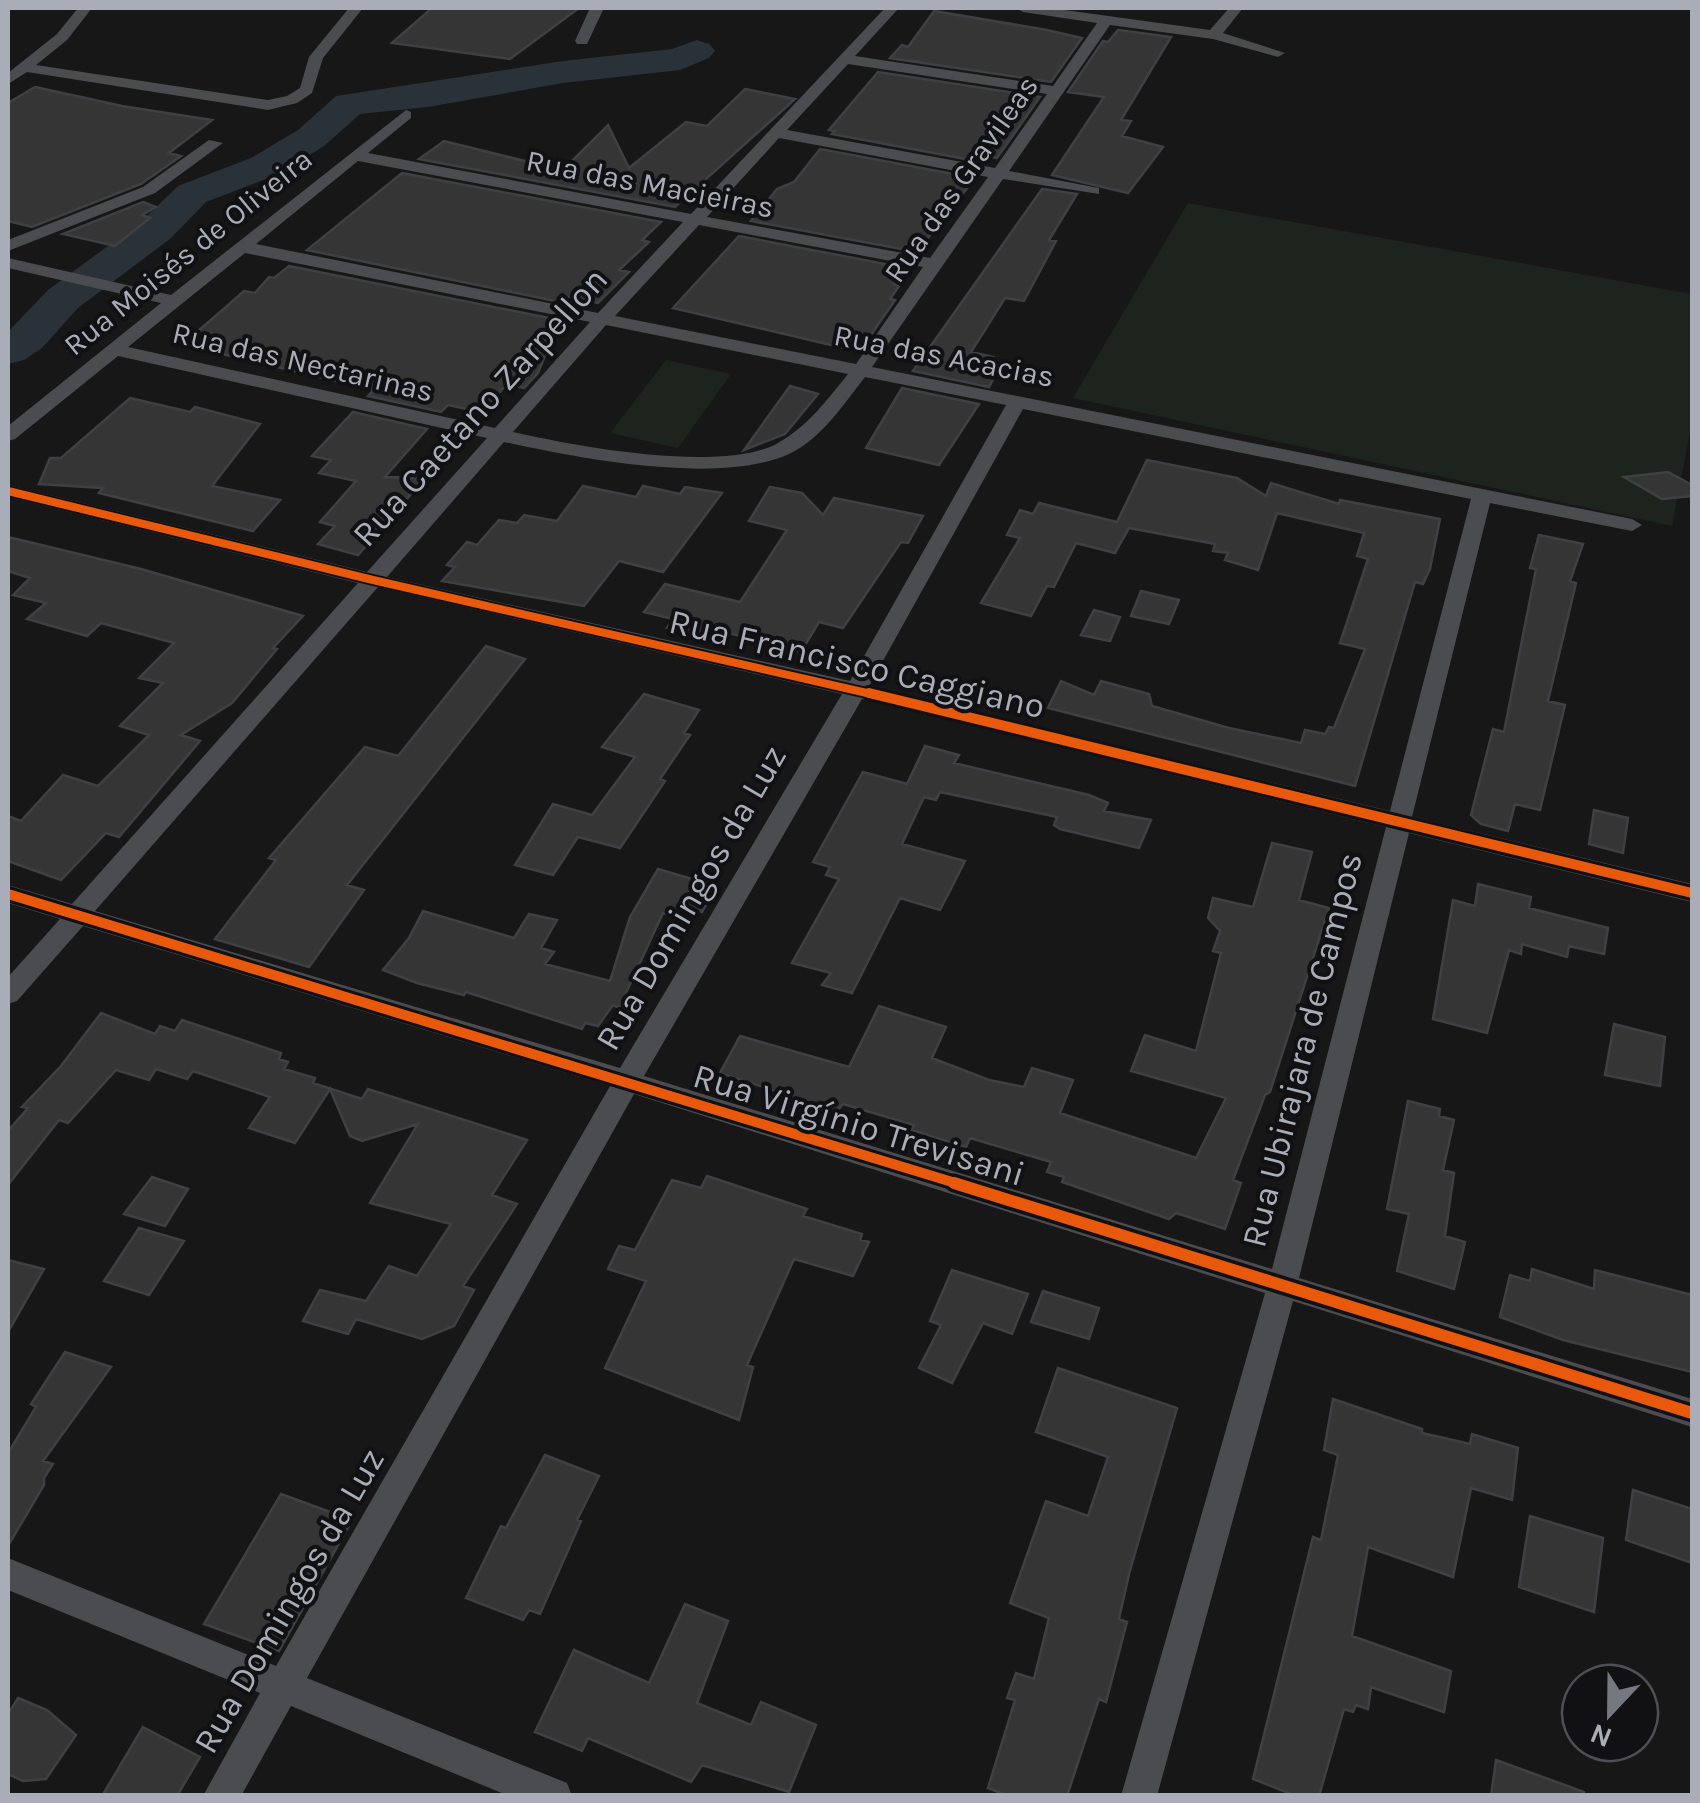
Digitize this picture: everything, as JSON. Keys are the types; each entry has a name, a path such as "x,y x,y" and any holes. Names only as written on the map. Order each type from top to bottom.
{"street":[{"path":"8,80 28,68 62,37 85,8"},
{"path":"28,68 250,105 292,100 307,90 316,57 356,8"},
{"path":"582,41 597,8"},
{"name":"Rua Caetano Zarpellon","path":"8,994 602,319 892,8"},
{"path":"1023,8 1214,35 1278,53"},
{"path":"1214,35 1236,8"},
{"name":"Rua das Gravileas","path":"862,370 1106,20"},
{"path":"845,59 1058,91"},
{"name":"Rua Moisés de Oliveira","path":"8,435 406,115"},
{"path":"778,133 1093,190"},
{"path":"8,246 149,190 215,143"},
{"name":"Rua das Macieiras","path":"356,156 934,264"},
{"name":"Rua das Acacias","path":"243,247 1632,525"},
{"path":"8,264 173,301"},
{"name":"Rua das Nectarinas","path":"115,350 501,437 630,458 744,458 780,450 804,436 862,370"},
{"name":"Rua Domingos da Luz","path":"221,1796 1018,402"},
{"name":"Rua Francisco Caggiano","path":"8,491 373,580 856,690 1692,894"},
{"name":"Rua Ubirajara de Campos","path":"1139,1796 1282,1286 1482,494"},
{"name":"Rua Virgínio Trevisani","path":"8,894 627,1081 1692,1412"},
{"path":"8,1574 554,1796"}],"shaded area":[{"path":"1188,203 1692,294 1692,422 1672,526 1073,398"},
{"path":"666,360 731,374 678,448 610,433"}],"building":[{"path":"432,8 579,8 510,59 392,43"},
{"path":"934,11 1082,38 1051,82 890,58 902,45 908,47"},
{"path":"1118,30 1171,37 1121,120 1131,121 1122,136 1163,147 1128,193 1052,175 1104,97 1068,92 1103,41 1108,42"},
{"path":"878,72 1040,97 997,158 991,157 987,163 832,134 835,131 829,130"},
{"path":"35,87 212,120 169,153 181,156 141,184 32,227 8,221 8,103"},
{"path":"745,89 795,99 675,207 419,159 444,141 549,167 567,166 608,125 629,168 686,122 707,126"},
{"path":"820,149 975,178 917,252 751,221 777,189 794,182"},
{"path":"402,173 661,222 642,240 649,242 619,270 629,272 598,303 567,297 565,303 307,250"},
{"path":"1042,189 1077,194 1049,240 1056,241 1024,301 1005,298 971,352 993,357 985,367 998,370 989,387 913,371"},
{"path":"143,202 156,207 142,215 150,218 115,246 63,234"},
{"path":"739,236 906,268 894,284 899,286 890,299 895,300 868,339 854,336 844,348 673,308"},
{"path":"289,266 559,320 538,373 524,388 507,384 482,412 448,405 441,412 368,396 374,390 193,347 210,333 198,331 244,291 255,293 269,277 274,278"},
{"path":"790,386 818,394 785,434 744,450"},
{"path":"902,388 979,404 939,465 866,448"},
{"path":"130,398 190,412 195,407 260,424 212,486 280,500 253,531 99,493 103,488 39,484 50,458 61,458"},
{"path":"353,412 427,429 385,477 425,478 358,555 318,544 335,526 320,522 356,481 319,473 331,460 312,456"},
{"path":"1147,460 1237,478 1266,496 1271,483 1339,504 1340,500 1440,519 1430,569 1423,584 1415,582 1355,786 1048,708 1061,681 1094,695 1101,681 1149,694 1152,706 1229,728 1301,743 1305,730 1325,734 1329,727 1334,728 1365,649 1340,643 1368,559 1357,556 1364,533 1277,513 1258,570 1225,560 1228,553 1213,551 1215,544 1129,528 1115,553 1076,543 1054,587 1047,586 1031,616 981,603 1020,538 1007,535 1020,510 1033,514 1039,503 1117,522"},
{"path":"1668,472 1692,485 1692,496 1662,499 1624,477"},
{"path":"583,486 636,497 643,486 680,494 685,487 722,493 663,572 619,561 584,606 442,581 455,567 447,565 467,542 477,545 499,520 517,523 524,515 557,521"},
{"path":"770,487 802,493 823,515 834,498 923,516 908,543 901,542 843,628 819,622 801,652 713,629 707,638 667,628 673,619 644,612 665,584 740,602 787,530 749,521"},
{"path":"1539,535 1583,544 1570,581 1576,583 1548,701 1565,705 1540,810 1515,804 1508,831 1481,824 1471,815 1493,729 1504,732 1536,569 1530,568"},
{"path":"8,537 141,569 303,616 273,648 277,649 232,703 181,735 200,741 119,837 106,833 61,880 8,861 8,816 21,821 63,775 98,786 149,735 120,726 163,683 139,678 174,643 101,623 87,636 27,619 46,603 13,595 30,578 8,571"},
{"path":"1141,591 1179,600 1169,624 1131,616"},
{"path":"1094,610 1120,617 1110,641 1081,635"},
{"path":"486,646 525,659 347,885 364,890 309,967 215,939 276,860 269,858 365,747 398,756"},
{"path":"644,694 699,710 684,733 690,735 660,779 665,781 620,848 578,837 553,875 515,865 553,804 592,815 635,757 602,747"},
{"path":"925,746 959,755 954,763 1089,795 1108,803 1104,811 1151,820 1139,848 1060,829 1054,825 1057,817 940,792 936,800 924,797 902,844 965,861 940,910 900,898 852,993 822,985 831,973 792,963 839,879 826,875 830,867 813,862 863,772 907,784"},
{"path":"1594,810 1628,818 1623,853 1589,844"},
{"path":"1272,843 1312,852 1299,900 1329,908 1270,1092 1265,1095 1233,1180 1241,1183 1225,1229 1176,1213 1169,1219 1062,1182 1064,1177 1047,1172 1051,1162 970,1138 966,1147 912,1130 914,1125 843,1104 837,1111 720,1073 740,1036 849,1067 879,1006 946,1027 932,1058 989,1080 1024,1087 1032,1068 1073,1080 1060,1113 1196,1158 1226,1098 1131,1071 1145,1035 1196,1051 1221,953 1213,951 1220,931 1208,918 1213,898 1253,907"},
{"path":"658,869 716,886 702,912 684,907 676,917 663,913 619,1008 613,1005 598,1026 585,1023 582,1029 383,970 409,938 423,911 514,938 529,914 557,920 541,948 554,952 545,964 610,981 630,917"},
{"path":"1478,884 1531,897 1529,908 1608,928 1604,954 1569,946 1567,957 1522,944 1521,954 1509,950 1487,1033 1433,1019 1453,900 1475,906"},
{"path":"101,1013 155,1034 160,1026 175,1031 182,1020 281,1053 279,1059 288,1062 284,1069 315,1078 313,1083 362,1099 368,1089 527,1140 492,1195 517,1204 463,1286 474,1290 454,1326 422,1339 356,1319 348,1334 303,1321 320,1290 366,1301 389,1266 417,1276 451,1224 370,1203 418,1124 362,1141 350,1136 330,1089 295,1143 249,1128 270,1097 193,1071 187,1079 156,1069 149,1080 116,1070 68,1123 59,1120 8,1185 8,1131 28,1108 22,1107 61,1066"},
{"path":"1614,1024 1665,1037 1660,1086 1605,1075"},
{"path":"1408,1101 1440,1109 1439,1116 1454,1120 1443,1170 1454,1173 1445,1236 1465,1242 1454,1289 1397,1271 1409,1214 1387,1209"},
{"path":"707,1176 807,1209 803,1216 862,1234 860,1240 869,1242 853,1276 794,1259 747,1365 753,1367 739,1420 605,1368 646,1281 608,1269 619,1246 635,1250 672,1180 701,1188"},
{"path":"152,1177 188,1189 165,1226 124,1214"},
{"path":"139,1228 184,1241 149,1295 104,1281"},
{"path":"8,1260 44,1269 8,1332"},
{"path":"1532,1269 1594,1289 1595,1270 1692,1295 1692,1372 1563,1340 1500,1317 1510,1275 1530,1281"},
{"path":"952,1270 1028,1294 1012,1334 983,1323 952,1383 919,1368 941,1325 930,1321"},
{"path":"1043,1291 1099,1308 1089,1339 1031,1322"},
{"path":"65,1352 111,1367 43,1461 53,1464 8,1546 8,1453 36,1407 31,1404"},
{"path":"1058,1368 1177,1408 1129,1574 1119,1619 1127,1622 1106,1702 1099,1699 1067,1796 1008,1796 988,1788 1015,1700 1007,1698 1016,1673 1034,1679 1049,1618 1010,1603 1046,1501 1088,1516 1108,1457 1036,1432"},
{"path":"1333,1399 1422,1429 1422,1433 1470,1444 1472,1434 1518,1448 1512,1500 1471,1488 1453,1577 1368,1547 1352,1636 1451,1671 1444,1712 1371,1687 1368,1709 1356,1705 1353,1712 1344,1709 1319,1796 1296,1796 1253,1779 1313,1537 1321,1540 1338,1455 1324,1450"},
{"path":"545,1455 599,1476 540,1614 529,1610 523,1620 466,1598 501,1526 506,1528"},
{"path":"1633,1490 1692,1509 1692,1563 1626,1540"},
{"path":"281,1494 352,1520 279,1651 204,1624"},
{"path":"1530,1516 1603,1538 1594,1612 1519,1587"},
{"path":"685,1604 728,1621 697,1703 751,1725 761,1702 816,1725 789,1792 702,1765 691,1782 588,1738 582,1751 535,1732 574,1650 649,1683"},
{"path":"18,1698 47,1710 76,1735 46,1779 23,1781 8,1774 8,1714"},
{"path":"143,1727 200,1757 177,1796 102,1796"},
{"path":"1496,1760 1584,1792 1583,1796 1491,1796"}],"waterway":[{"path":"8,351 27,339 63,299 156,230 192,194 265,166 311,138 349,104 680,59 697,51"}],"cycle path":[{"path":"8,491 373,580 856,690 1692,893"},
{"path":"8,894 627,1081 1692,1413"}]}
